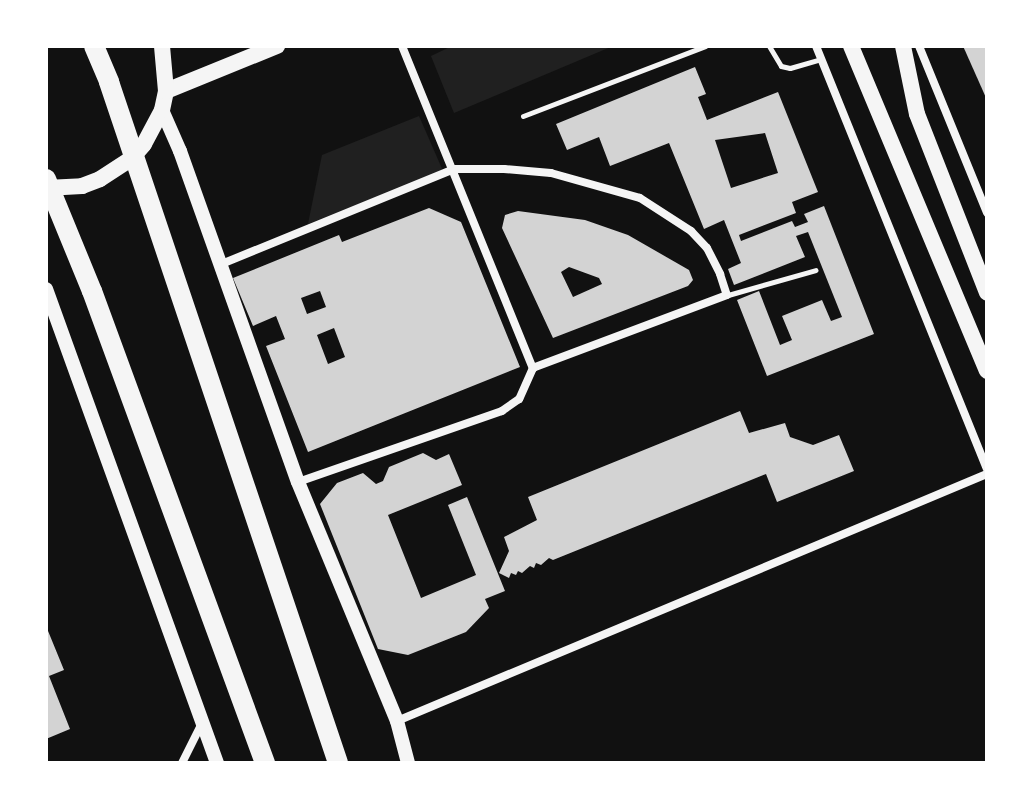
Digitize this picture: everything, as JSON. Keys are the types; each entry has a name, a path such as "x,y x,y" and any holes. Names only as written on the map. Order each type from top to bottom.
{"highway":[{"path":"94,46 339,761"},
{"path":"46,179 92,291 265,763"}],"main road":[{"path":"46,188 82,186 117,170 144,144 162,110 166,91 162,46"},
{"path":"166,91 277,46"},
{"path":"851,46 987,371"},
{"path":"903,46 917,114 987,293"}],"street":[{"path":"402,46 533,368"},
{"path":"397,721 987,471 816,46"},
{"path":"919,46 987,213"},
{"path":"162,110 180,151 298,482 397,721 408,763"},
{"path":"219,265 454,169 551,173 640,198 668,214 707,248 727,295 533,368 519,399 502,411 298,482"},
{"path":"46,289 217,763"},
{"path":"182,763 203,722"}],"lane":[{"path":"523,116 705,46"},
{"path":"769,46 781,66 790,68 821,59"},
{"path":"727,295 816,270"}],"shaded area":[{"path":"452,46 613,46 454,113 431,56"},
{"path":"419,116 443,171 308,224 322,155"}],"building":[{"path":"963,46 987,46 987,100"},
{"path":"695,67 706,94 698,97 707,120 778,92 818,192 792,202 796,213 739,235 741,241 792,221 795,227 808,222 804,214 824,206 874,334 767,376 737,300 759,291 780,345 792,340 782,316 822,300 831,321 842,317 808,232 796,236 805,257 734,285 728,269 741,263 724,220 704,229 669,143 610,166 599,137 567,150 556,124","holes":["765,133 778,173 731,188 715,140"]},
{"path":"429,208 461,222 520,367 308,452 266,346 285,339 276,316 253,326 233,278 339,235 342,242","holes":["320,291 326,307 307,314 301,298","334,328 345,357 328,364 317,335"]},
{"path":"518,211 585,220 628,235 689,270 693,280 688,286 553,338 502,228 505,215","holes":["569,267 599,278 602,284 573,297 561,272"]},
{"path":"740,411 749,433 785,423 790,437 813,445 839,435 854,471 777,502 766,474 553,560 549,558 541,565 536,563 534,568 530,566 522,573 511,573 509,578 499,573 509,551 504,537 537,520 528,497"},
{"path":"423,453 436,460 449,454 462,485 388,515 421,598 476,575 448,505 467,497 505,591 485,599 489,608 466,632 408,655 378,649 320,504 337,483 363,473 376,484 383,481 389,467"},
{"path":"46,626 64,670 49,676 70,729 46,739"}]}
